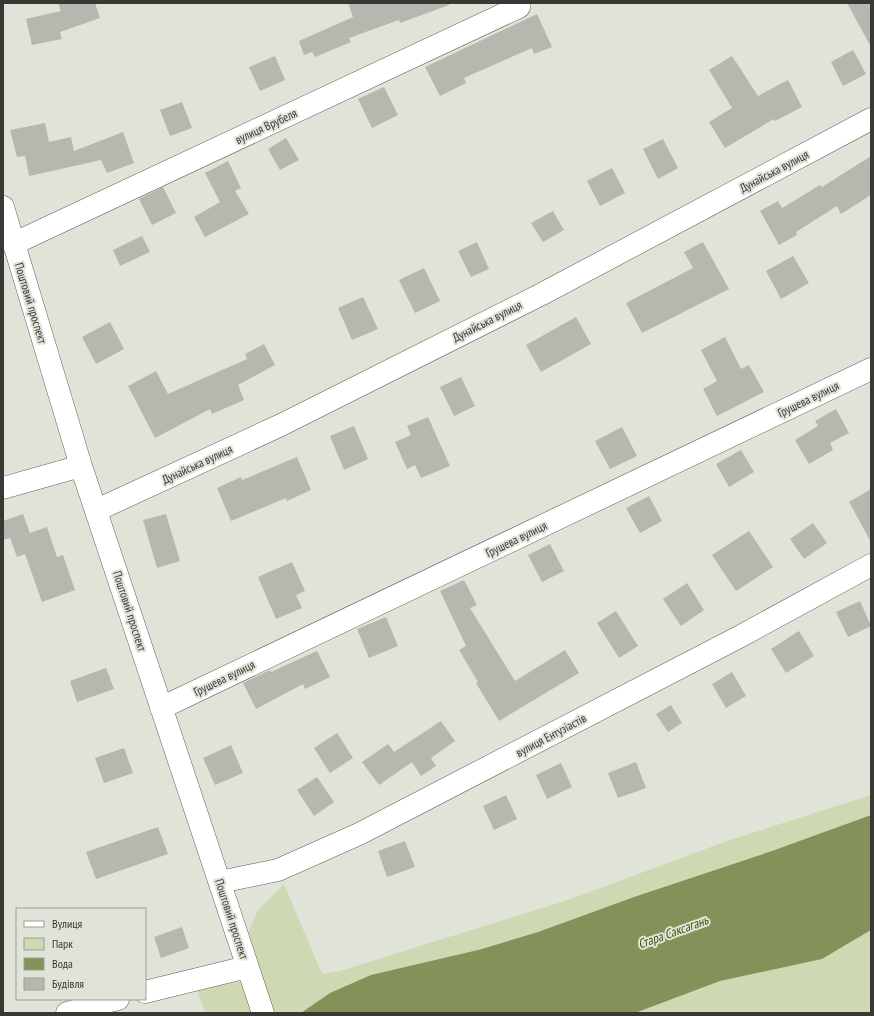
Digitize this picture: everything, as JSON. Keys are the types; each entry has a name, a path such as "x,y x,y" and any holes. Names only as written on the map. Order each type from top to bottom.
{"street":[{"name":"вулиця Врубеля","path":"13,244 519,7"},
{"name":"Дунайська вулиця","path":"97,510 281,425 542,294 871,119"},
{"name":"Поштовий проспект","path":"3,207 81,466 97,510 161,708 263,1013"},
{"name":"Грушева вулиця","path":"161,708 871,369"},
{"path":"3,488 81,466"},
{"name":"вулиця Ентузіастів","path":"220,882 278,870 359,834 732,641 871,565"},
{"path":"146,992 247,967"},
{"path":"67,1013 114,1000"}],"green space":[{"path":"871,795 871,815 538,932 330,993 301,1013 271,1013 246,937 258,910 284,884 322,974 340,971 571,899 727,841"},
{"path":"871,930 871,1013 635,1013 720,981 822,959"},
{"path":"244,981 255,1013 205,1013 196,988"}],"water":[{"name":"Стара Саксагань","path":"871,815 871,930 822,959 720,981 635,1013 301,1013 330,993 371,975 478,950 538,932"}],"building":[{"path":"58,3 95,3 100,18 60,32 62,39 32,45 26,19 61,11"},
{"path":"348,3 449,3 449,5 400,23 399,20 349,38 351,42 315,57 312,52 304,55 299,41 353,17"},
{"path":"847,3 871,3 871,47"},
{"path":"537,14 552,47 534,54 532,48 464,78 466,83 440,96 425,67"},
{"path":"853,50 866,74 843,86 831,62"},
{"path":"275,56 285,80 260,91 249,67"},
{"path":"732,56 758,96 788,80 802,107 775,121 774,119 725,148 709,122 732,108 709,70"},
{"path":"384,87 398,115 372,128 358,99"},
{"path":"182,102 192,128 170,136 160,110"},
{"path":"45,123 49,142 71,137 74,151 123,132 134,163 107,173 101,160 29,176 25,156 17,157 10,130"},
{"path":"286,138 299,160 280,170 268,149"},
{"path":"663,139 678,168 658,179 643,149"},
{"path":"871,156 871,195 841,214 837,206 796,232 797,235 779,245 760,211 778,201 782,208 820,185 822,187"},
{"path":"228,161 241,188 235,191 249,214 205,237 194,217 220,202 205,173"},
{"path":"612,168 625,193 600,206 587,181"},
{"path":"163,187 176,213 152,225 139,199"},
{"path":"553,211 564,230 543,242 531,223"},
{"path":"142,236 150,252 120,266 113,250"},
{"path":"477,242 489,269 471,277 458,251"},
{"path":"703,242 729,289 642,333 626,303 693,268 684,252"},
{"path":"793,256 809,283 781,299 766,271"},
{"path":"424,268 440,301 415,313 399,280"},
{"path":"363,297 378,329 352,340 338,308"},
{"path":"576,317 591,344 541,372 526,345"},
{"path":"110,322 124,349 96,364 82,337"},
{"path":"725,337 741,369 749,365 764,392 717,416 703,389 717,381 701,350"},
{"path":"264,344 275,365 238,385 244,400 212,414 210,409 155,438 128,386 156,371 168,394 247,359 245,354"},
{"path":"461,377 475,406 454,416 440,387"},
{"path":"836,409 849,433 830,443 833,450 809,464 795,440 818,426 815,421"},
{"path":"428,417 450,466 421,478 415,465 407,469 395,442 411,435 407,426"},
{"path":"354,426 368,459 344,470 330,436"},
{"path":"622,427 637,456 610,469 595,441"},
{"path":"741,450 754,472 729,487 716,464"},
{"path":"297,457 311,490 287,501 286,498 231,521 217,488 241,477 242,480"},
{"path":"871,489 871,542 849,502"},
{"path":"649,496 662,521 640,533 626,508"},
{"path":"23,514 30,533 47,527 57,557 63,555 75,590 42,602 25,554 17,557 10,538 3,540 3,521"},
{"path":"166,514 180,561 157,568 143,520"},
{"path":"813,523 827,543 804,559 790,539"},
{"path":"749,531 773,567 736,591 712,555"},
{"path":"550,544 564,571 542,582 528,555"},
{"path":"292,562 305,591 296,595 302,608 276,619 258,577"},
{"path":"464,580 477,605 470,608 515,681 565,650 579,673 499,721 476,683 478,682 459,650 466,646 440,591"},
{"path":"687,583 704,610 681,626 663,599"},
{"path":"860,601 871,626 848,637 836,612"},
{"path":"616,611 638,646 619,658 597,623"},
{"path":"386,617 398,646 369,658 357,629"},
{"path":"799,631 814,656 786,673 771,649"},
{"path":"317,651 330,677 305,689 303,684 256,709 243,683 270,670 271,672"},
{"path":"106,668 114,689 77,702 70,681"},
{"path":"732,672 746,696 726,708 712,684"},
{"path":"671,705 682,723 668,732 656,714"},
{"path":"441,721 455,741 431,758 436,766 421,776 412,762 379,785 362,762 388,744 394,752"},
{"path":"337,733 353,758 330,773 314,748"},
{"path":"231,745 243,773 215,785 203,758"},
{"path":"124,748 133,773 104,783 95,758"},
{"path":"636,762 646,788 618,798 608,773"},
{"path":"561,763 572,787 547,799 536,775"},
{"path":"317,777 334,802 314,816 297,790"},
{"path":"506,795 517,819 494,830 483,806"},
{"path":"158,827 168,854 96,879 86,852"},
{"path":"405,841 415,867 387,877 378,851"},
{"path":"182,927 189,948 161,958 154,937"}]}
